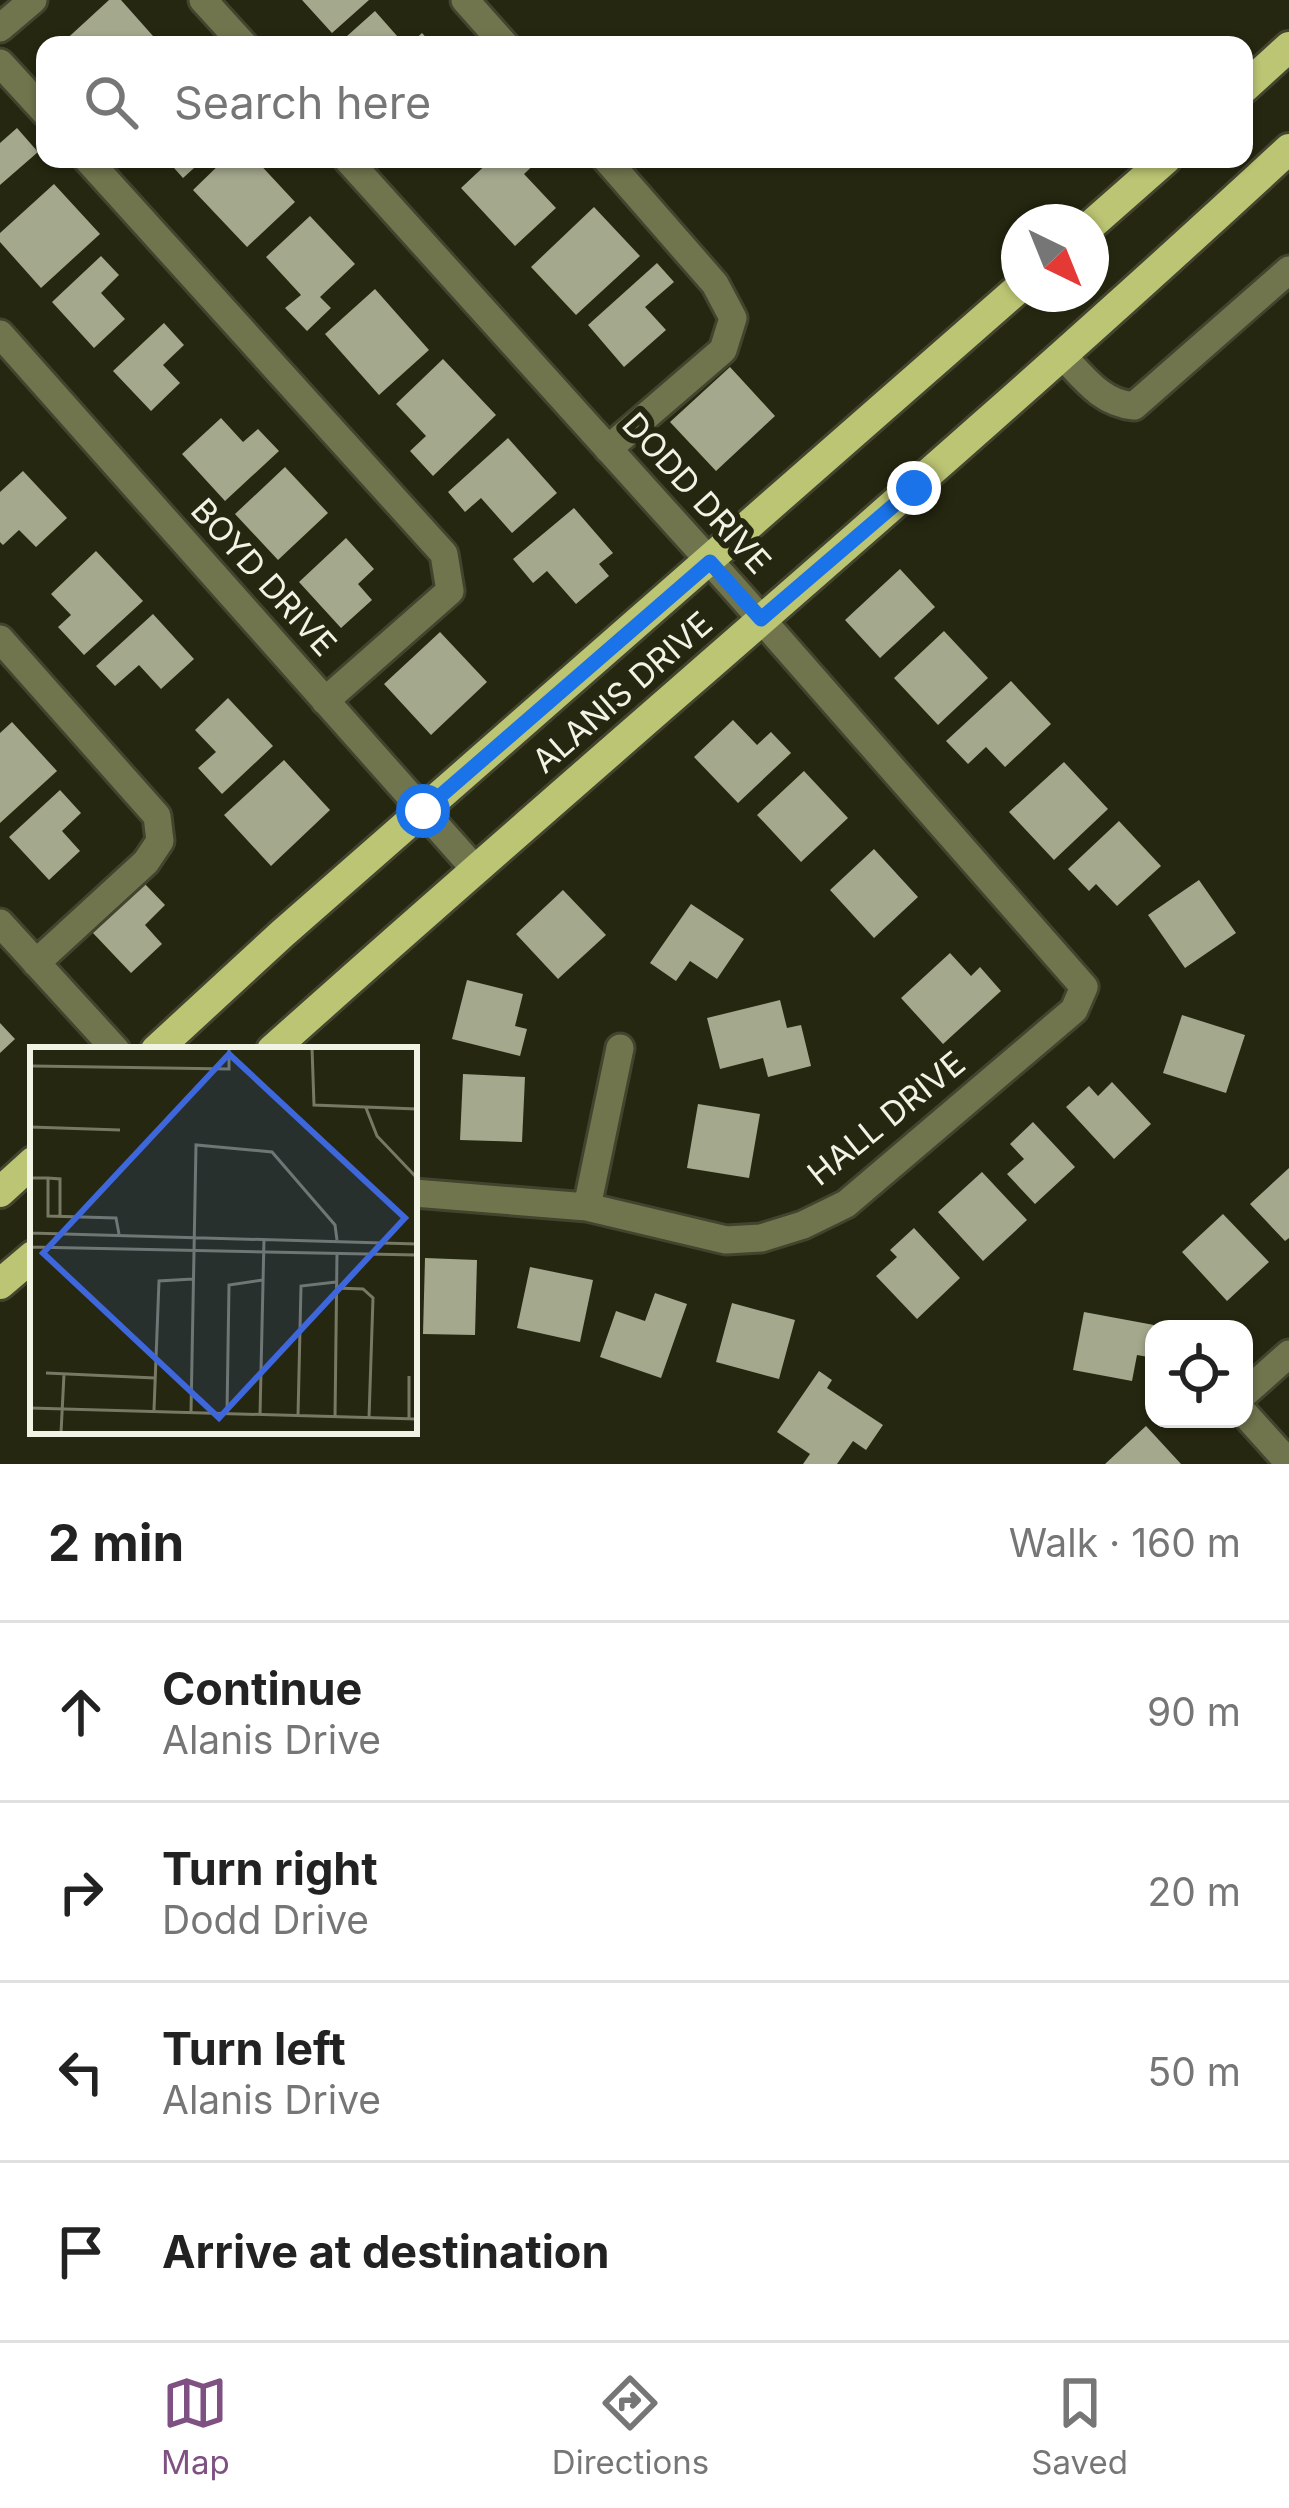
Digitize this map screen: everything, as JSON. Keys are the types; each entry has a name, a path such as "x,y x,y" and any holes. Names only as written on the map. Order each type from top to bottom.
{"main road":[{"path":"1253,80 1289,47"},
{"name":"ALANIS DRIVE","path":"275,1047 1061,356 1289,149"},
{"path":"1109,209 1156,168"},
{"name":"ALANIS DRIVE","path":"159,1047 1001,304"},
{"path":"0,1192 30,1165"},
{"path":"0,1284 30,1259"}],"street":[{"path":"0,28 33,0"},
{"path":"203,0 236,36"},
{"path":"465,0 497,36"},
{"path":"0,63 36,102"},
{"path":"95,168 444,554 450,590 326,701"},
{"name":"DODD DRIVE","path":"355,168 1084,987"},
{"path":"608,449 723,350 733,318 716,284 613,168"},
{"path":"1061,356 1100,394 1115,404 1134,406 1289,270"},
{"name":"BOYD DRIVE","path":"0,334 474,868"},
{"path":"0,639 157,816 160,841 146,862 36,963"},
{"path":"4,936 36,963 113,1047"},
{"name":"HALL DRIVE","path":"417,1193 587,1207 726,1240 761,1238 846,1204 1074,1010 1084,987"},
{"path":"587,1207 620,1048"},
{"path":"1253,1386 1289,1354"},
{"path":"1253,1423 1289,1463"}],"building":[{"path":"109,0 121,0 153,36 70,36"},
{"path":"302,0 369,0 332,33"},
{"path":"375,11 397,36 347,36"},
{"path":"17,128 36,154 0,185 0,143"},
{"path":"174,168 194,168 183,178"},
{"path":"216,168 263,168 295,202 247,247 193,190"},
{"path":"482,168 530,168 524,174 556,208 515,246 461,188"},
{"path":"54,184 100,234 41,288 0,242 0,233"},
{"path":"594,207 640,256 576,315 531,267"},
{"path":"310,216 355,264 320,297 331,308 307,331 285,308 301,295 266,257"},
{"path":"101,256 119,275 101,293 125,319 94,348 52,302"},
{"path":"657,263 674,282 645,307 666,330 624,367 588,325"},
{"path":"375,289 429,350 379,395 325,334"},
{"path":"164,323 184,345 163,365 180,383 151,411 113,371"},
{"path":"443,359 496,415 433,476 410,451 426,436 396,404"},
{"path":"730,367 775,416 716,471 670,422"},
{"path":"221,418 243,442 258,429 279,451 225,501 182,454"},
{"path":"508,438 557,493 512,533 481,498 465,512 448,492"},
{"path":"285,467 328,513 278,560 235,514"},
{"path":"23,471 67,518 36,547 19,530 3,545 0,542 0,492"},
{"path":"574,508 613,553 599,564 609,576 576,604 547,571 533,583 513,559"},
{"path":"346,538 374,569 358,584 372,600 341,628 299,582"},
{"path":"96,551 143,601 84,655 58,627 71,615 51,594"},
{"path":"900,569 935,607 880,658 845,620"},
{"path":"153,614 194,659 161,689 139,665 115,686 96,666"},
{"path":"944,631 988,678 938,725 894,678"},
{"path":"440,632 487,682 431,735 384,684"},
{"path":"1011,681 1051,724 1005,767 986,747 968,764 946,741"},
{"path":"228,698 273,746 222,794 198,768 216,752 195,730"},
{"path":"733,720 757,745 771,732 791,753 738,803 694,757"},
{"path":"12,722 57,771 0,823 0,733"},
{"path":"284,760 330,810 271,866 224,815"},
{"path":"1064,762 1108,809 1054,860 1009,812"},
{"path":"804,771 848,818 801,862 757,815"},
{"path":"60,790 81,813 62,831 80,851 49,880 9,837"},
{"path":"1119,821 1161,866 1117,906 1096,884 1089,891 1068,869"},
{"path":"874,849 918,897 874,938 830,890"},
{"path":"1199,880 1236,933 1185,968 1148,915"},
{"path":"144,883 165,905 145,925 162,944 131,973 92,932"},
{"path":"563,890 606,935 558,979 516,934"},
{"path":"691,904 744,939 717,979 690,961 676,981 650,963"},
{"path":"950,953 971,976 980,967 1001,991 943,1044 901,998"},
{"path":"467,980 523,994 515,1026 527,1029 520,1056 452,1039"},
{"path":"780,1000 787,1028 801,1025 811,1066 768,1077 763,1058 720,1069 707,1018"},
{"path":"1182,1015 1245,1035 1226,1093 1163,1073"},
{"path":"0,1023 15,1039 0,1053"},
{"path":"463,1074 525,1077 522,1142 460,1140"},
{"path":"1112,1082 1151,1124 1114,1159 1066,1107 1089,1086 1098,1096"},
{"path":"698,1104 760,1114 749,1178 687,1168"},
{"path":"1033,1122 1075,1167 1035,1204 1007,1174 1024,1159 1010,1144"},
{"path":"1289,1168 1289,1238 1285,1241 1250,1204"},
{"path":"982,1172 1027,1220 983,1261 938,1212"},
{"path":"1223,1214 1269,1262 1227,1301 1182,1252"},
{"path":"914,1228 960,1278 917,1319 876,1276 897,1257 890,1250"},
{"path":"425,1258 477,1260 475,1335 423,1334"},
{"path":"530,1267 593,1280 580,1342 517,1328"},
{"path":"655,1293 687,1304 661,1378 600,1357 616,1311 645,1321"},
{"path":"732,1303 795,1320 779,1379 716,1362"},
{"path":"1084,1312 1145,1323 1145,1356 1137,1355 1132,1381 1073,1370"},
{"path":"819,1371 832,1380 827,1388 883,1425 866,1450 853,1441 837,1464 803,1464 810,1454 777,1432"},
{"path":"1145,1427 1181,1464 1105,1464"}],"route":[{"path":"423,811 710,562 761,619 914,488"}]}
